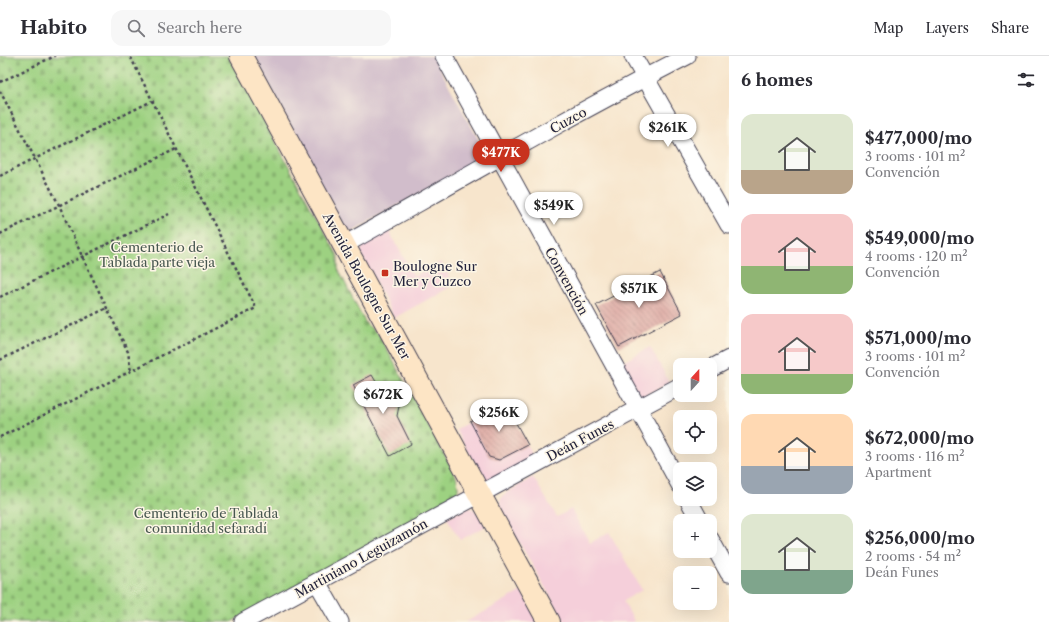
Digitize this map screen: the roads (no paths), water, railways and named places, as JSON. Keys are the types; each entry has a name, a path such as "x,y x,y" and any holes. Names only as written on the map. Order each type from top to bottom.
{"main road":[{"name":"Avenida Boulogne Sur Mer","path":"241,56 549,622"}],"street":[{"name":"Convención","path":"444,56 673,472"},
{"path":"633,56 729,225"},
{"name":"Cuzco","path":"344,245 499,158 687,56"},
{"path":"717,365 729,359"},
{"name":"Deán Funes","path":"480,494 673,390"},
{"name":"Martiniano Leguizamón","path":"243,622 480,494"},
{"path":"717,551 729,573"},
{"path":"317,582 340,622"}],"place":[{"name":"Boulogne Sur Mer y Cuzco","path":"385,273"}],"park label":[{"name":"Cementerio de Tablada parte vieja","path":"157,254"},
{"name":"Cementerio de Tablada comunidad sefaradí","path":"206,520"}]}
